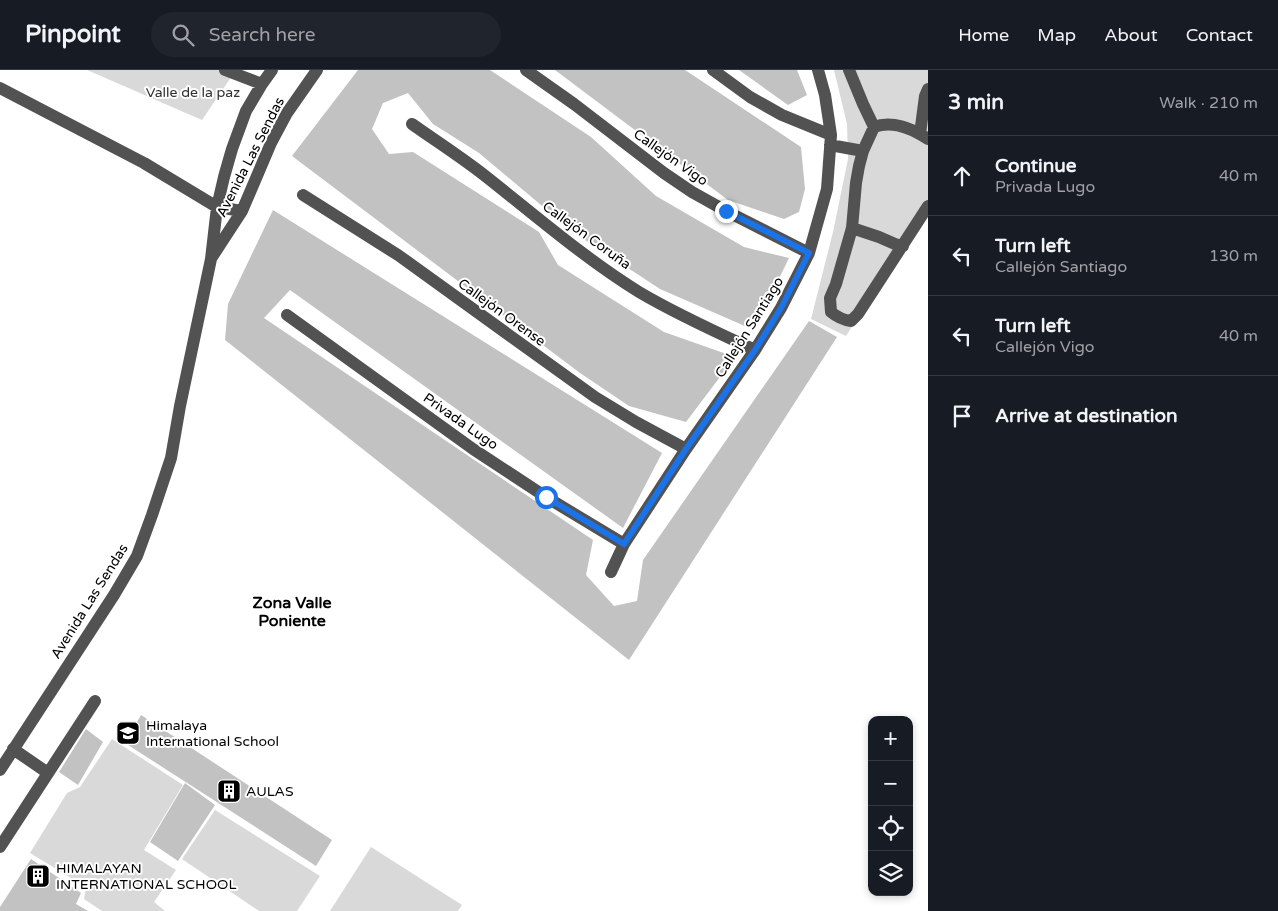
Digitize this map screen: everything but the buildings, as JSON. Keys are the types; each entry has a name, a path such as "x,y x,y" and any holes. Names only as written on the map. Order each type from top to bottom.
{"street":[{"name":"Avenida Las Sendas","path":"0,770 114,595 137,556 171,458 211,259 224,177 246,111 272,70"},
{"name":"Avenida Las Sendas","path":"211,259 242,211 271,143 287,113 317,70"},
{"name":"Callejón Vigo","path":"526,70 692,192 809,253"},
{"path":"713,70 750,97 782,115 831,140 863,151"},
{"name":"Callejón Santiago","path":"611,572 624,544 686,449 755,350 781,308 809,253 827,189 831,140 825,95 818,70"},
{"path":"849,70 874,126"},
{"path":"232,71 262,84"},
{"path":"0,88 144,163 218,207 242,211"},
{"path":"928,89 925,96 924,136 895,124 880,124 874,126 863,151 856,183 852,228 836,284 830,298 831,312 837,317 851,321 858,314 928,206"},
{"name":"Callejón Coruña","path":"412,124 482,173 592,259 638,291 674,312 755,350"},
{"name":"Callejón Orense","path":"303,195 398,255 595,397 686,449"},
{"path":"852,228 903,246"},
{"name":"Privada Lugo","path":"287,315 473,449 546,497 624,544"},
{"path":"0,847 95,701"},
{"path":"13,749 48,773"}],"green space":[{"name":"Valle de la paz","path":"87,70 236,70 202,120"},
{"path":"834,70 928,70 928,207 846,336 811,319 833,232 848,159 847,124"},
{"path":"112,739 183,785 144,850 176,870 154,902 165,911 102,911 84,899 86,887 30,853 67,793 80,787"},
{"path":"215,810 320,876 297,911 259,911 182,859"},
{"path":"371,847 462,905 458,911 330,911"}],"place":[{"name":"Himalaya International School","path":"128,733"},
{"name":"AULAS","path":"229,791"},
{"name":"HIMALAYAN INTERNATIONAL SCHOOL","path":"38,876"}],"district":[{"name":"Zona Valle Poniente","path":"292,611"}],"route":[{"path":"546,497 624,544 686,449 755,350 781,308 809,253 726,211"}]}
